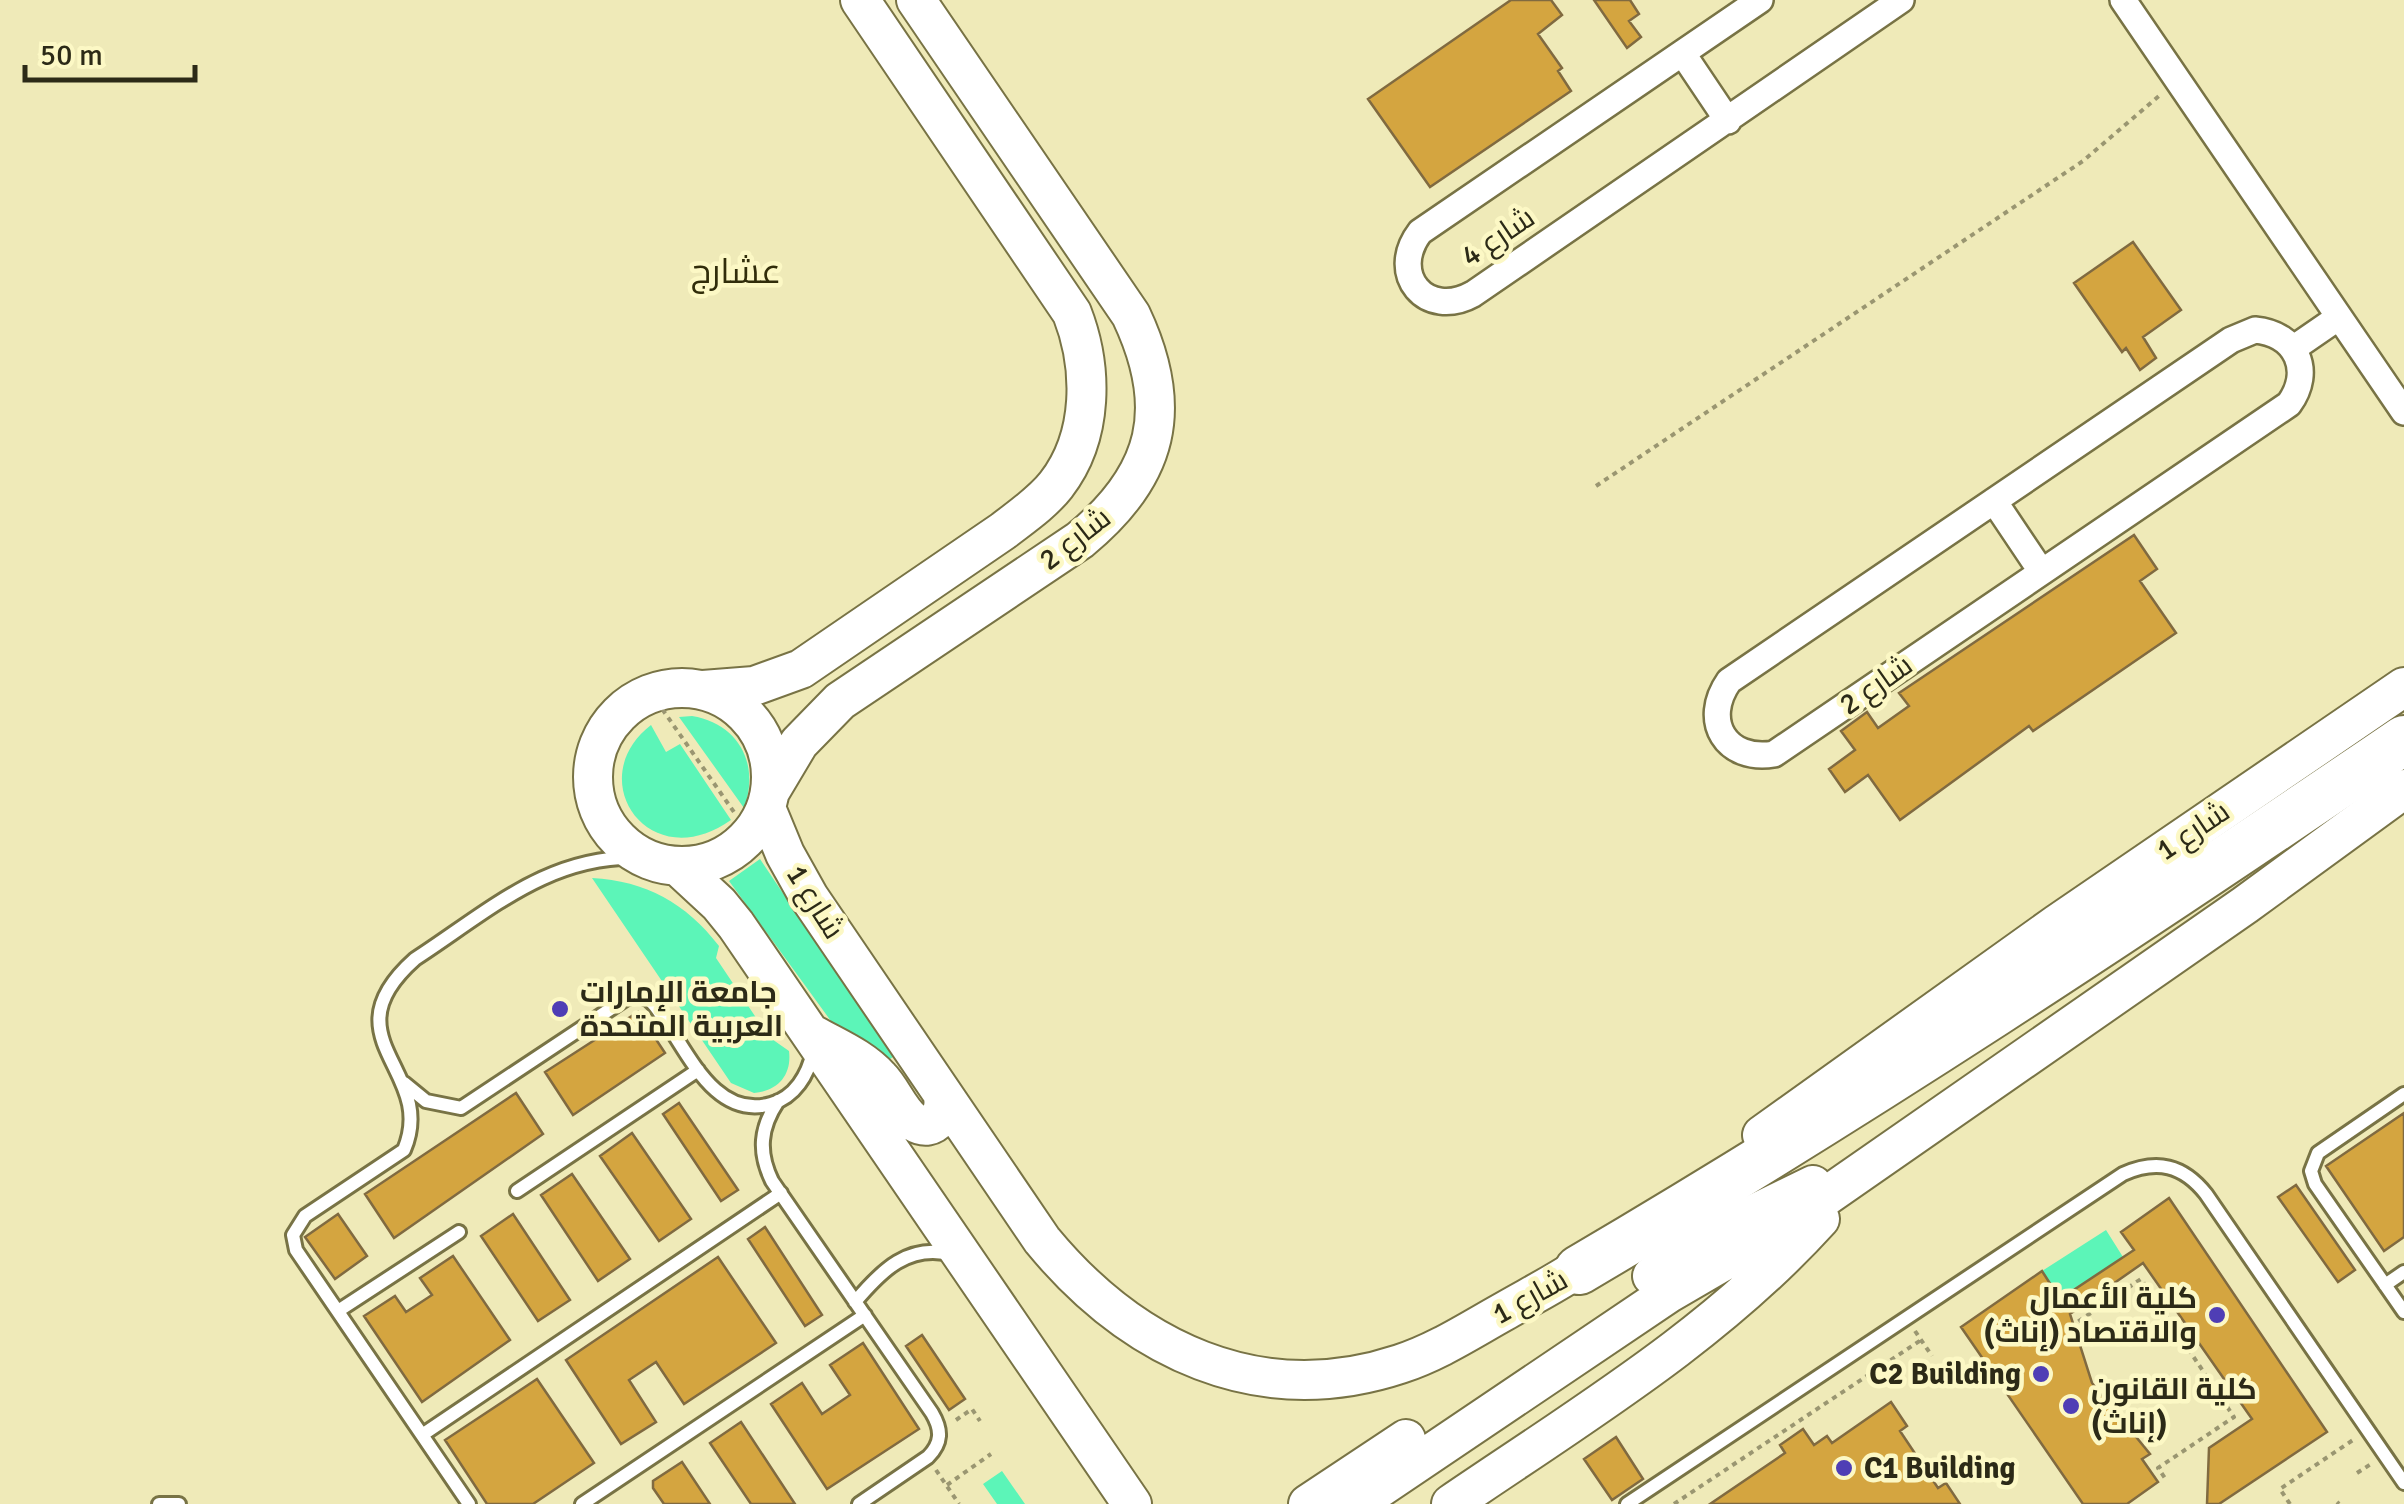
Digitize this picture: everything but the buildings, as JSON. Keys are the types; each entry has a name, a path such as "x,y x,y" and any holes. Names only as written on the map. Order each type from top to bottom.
{"highway":[{"path":"1578,1270 1855,1104 2132,925 2404,740"}],"street":[{"name":"شارع 2","path":"651,693 677,688 754,686 802,669 1035,506 1057,484 1073,456 1082,426 1087,374 1084,342 1072,313 860,0"},
{"name":"شارع 2","path":"762,811 799,743 840,700 1080,540 1112,514 1132,488 1148,451 1154,420 1152,366 1131,314 916,0"},
{"name":"شارع 4","path":"1760,0 1420,232 1407,256 1412,283 1433,300 1461,300 1901,0"},
{"path":"2124,0 2404,412"},
{"path":"1683,54 1728,121"},
{"path":"2294,348 2339,317"},
{"name":"شارع 2","path":"2268,331 2294,348 2301,382 2288,404 1774,754 1746,754 1732,747 1723,736 1716,708 1729,682 1994,501 2243,333 2268,331"},
{"path":"1994,501 2042,571"},
{"name":"شارع 1","path":"703,690 737,706 750,720 768,753 762,811 809,897 1042,1240 1069,1273 1100,1303 1173,1350 1268,1377 1335,1378 1400,1364 1436,1350 1578,1270 1675,1196 2058,924 2404,687"},
{"path":"651,693 612,721 593,764 595,796 607,826 617,839 700,884 736,925 1132,1504"},
{"path":"1356,1504 1669,1293 1779,1229 2245,906 2404,790"},
{"path":"661,863 711,863 739,846 762,811"},
{"path":"812,1034 862,1061 882,1080 907,1116 919,1124 939,1119 945,1107 942,1093"},
{"path":"1308,1504 1727,1228 1797,1192 1864,1168"},
{"path":"1451,1504 1702,1332 1793,1247 1864,1168"},
{"path":"1402,1504 1722,1285 1779,1229"},
{"path":"999,1311 1045,1416 1101,1504"},
{"path":"999,1311 1053,1375 1129,1477 1156,1504"},
{"path":"1024,1367 1116,1504"}],"lane":[{"path":"470,1504 296,1250 295,1227 305,1216 404,1150 412,1122 402,1081 380,1036 379,1014 385,993 402,971 552,872 587,860 661,863"},
{"path":"402,1081 426,1101 461,1108 632,996 653,1003 698,1070 718,1092 753,1106 778,1101"},
{"path":"812,1034 809,1068 769,1115 762,1148 765,1166 932,1413 940,1432 935,1450 928,1457 859,1504"},
{"path":"517,1190 698,1070"},
{"path":"2404,1094 2318,1153 2311,1172 2315,1184 2404,1312"},
{"path":"1627,1504 2123,1174 2141,1166 2160,1164 2194,1179 2404,1483"},
{"path":"422,1435 781,1194"},
{"path":"338,1311 459,1232"},
{"path":"856,1302 883,1270 902,1258 933,1252 964,1258"},
{"path":"2385,1285 2404,1272"},
{"path":"582,1504 865,1315"},
{"path":"160,1504 179,1504"}],"path":[{"path":"1596,486 2082,161 2177,80"},
{"path":"651,693 762,811"},
{"path":"2070,1327 2141,1279 2234,1416 2158,1468 2167,1481"},
{"path":"1906,1318 1932,1356"},
{"path":"1674,1504 1921,1340"},
{"path":"940,1432 972,1409 980,1421"},
{"path":"2290,1504 2280,1489 2368,1430"},
{"path":"946,1485 992,1454"},
{"path":"928,1457 960,1504"}],"green space":[{"path":"692,716 722,728 742,748 749,776 744,808 679,717"},
{"path":"651,725 666,752 680,744 731,820 701,835 674,837 651,830 634,814 624,794 622,771 631,747"},
{"path":"760,859 893,1057 882,1064 836,1028 729,881"},
{"path":"592,878 647,889 679,906 706,931 719,946 716,958 769,1037 789,1051 782,1080 770,1089 754,1093 731,1083"},
{"path":"2106,1230 2123,1257 2060,1299 2042,1271"},
{"path":"1002,1471 1025,1504 997,1504 983,1484"}],"place":[{"name":"جامعة الإمارات العربية المتحدة","path":"560,1009"},
{"name":"كلية الأعمال والاقتصاد (إناث)","path":"2217,1315"},
{"name":"C2 Building","path":"2041,1374"},
{"name":"كلية القانون (إناث)","path":"2071,1406"},
{"name":"C1 Building","path":"1844,1468"}],"district":[{"name":"عشارج","path":"736,271"}]}
